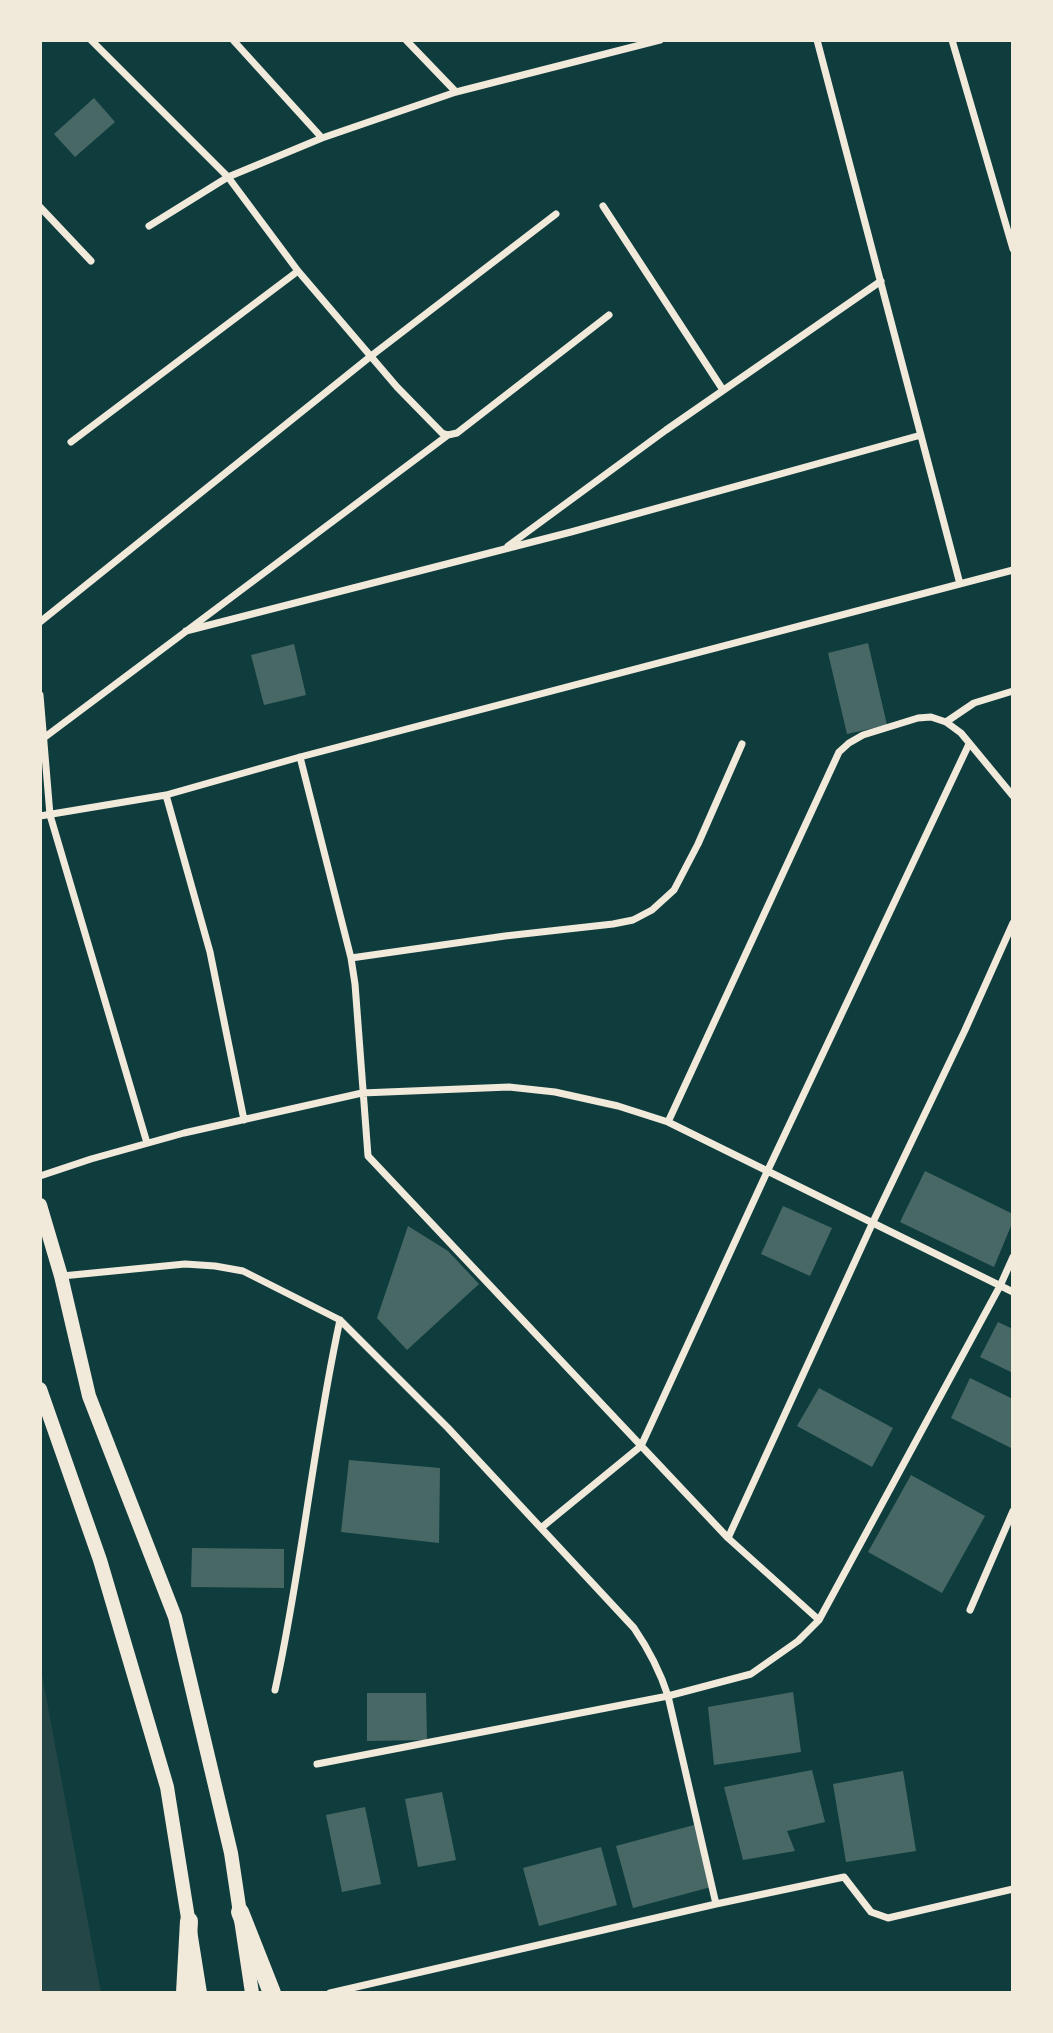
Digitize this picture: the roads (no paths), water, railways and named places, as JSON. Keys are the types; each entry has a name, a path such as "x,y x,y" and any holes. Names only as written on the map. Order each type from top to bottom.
{"main road":[{"path":"40,1205 61,1276 89,1396 175,1617 231,1853 252,1993"},
{"path":"40,1389 100,1560 167,1787 200,1993"},
{"path":"240,1912 272,1993"},
{"path":"185,1993 189,1921"}],"street":[{"path":"91,40 228,177 298,271 371,356 442,433 448,435"},
{"path":"233,40 322,138"},
{"path":"407,40 456,92"},
{"path":"149,226 228,177 322,138 456,92 660,40"},
{"path":"817,40 960,584"},
{"path":"952,40 1013,249"},
{"path":"603,206 723,390"},
{"path":"40,207 92,261"},
{"path":"40,622 371,356 556,214"},
{"path":"71,442 298,271"},
{"path":"503,550 666,430 881,281"},
{"path":"45,737 448,435 457,433 609,315"},
{"path":"187,631 503,550 922,435"},
{"path":"40,816 166,795 300,757 1013,570"},
{"path":"946,722 974,703 1013,691"},
{"path":"40,695 50,815 147,1143"},
{"path":"668,1122 839,752 863,735 918,718 931,717 946,722 961,733 1013,796"},
{"path":"351,958 613,924 632,920 652,910 674,890 698,844 742,744"},
{"path":"541,1528 641,1446 969,744"},
{"path":"300,757 351,958 368,1156 728,1538 819,1620"},
{"path":"166,795 210,951 244,1119"},
{"path":"728,1538 1013,923"},
{"path":"40,1175 147,1143 362,1093 509,1087 555,1092 618,1106 668,1122 1013,1292"},
{"path":"317,1764 668,1696 751,1674 798,1641 819,1620 1000,1286 1013,1257"},
{"path":"61,1276 184,1264 215,1266 243,1271 340,1320 448,1428 635,1628 648,1648 668,1696 716,1904"},
{"path":"275,1690 300,1560 327,1380 340,1320"},
{"path":"970,1610 1013,1511"},
{"path":"330,1993 844,1877 871,1912 888,1918 1013,1889"}]}
